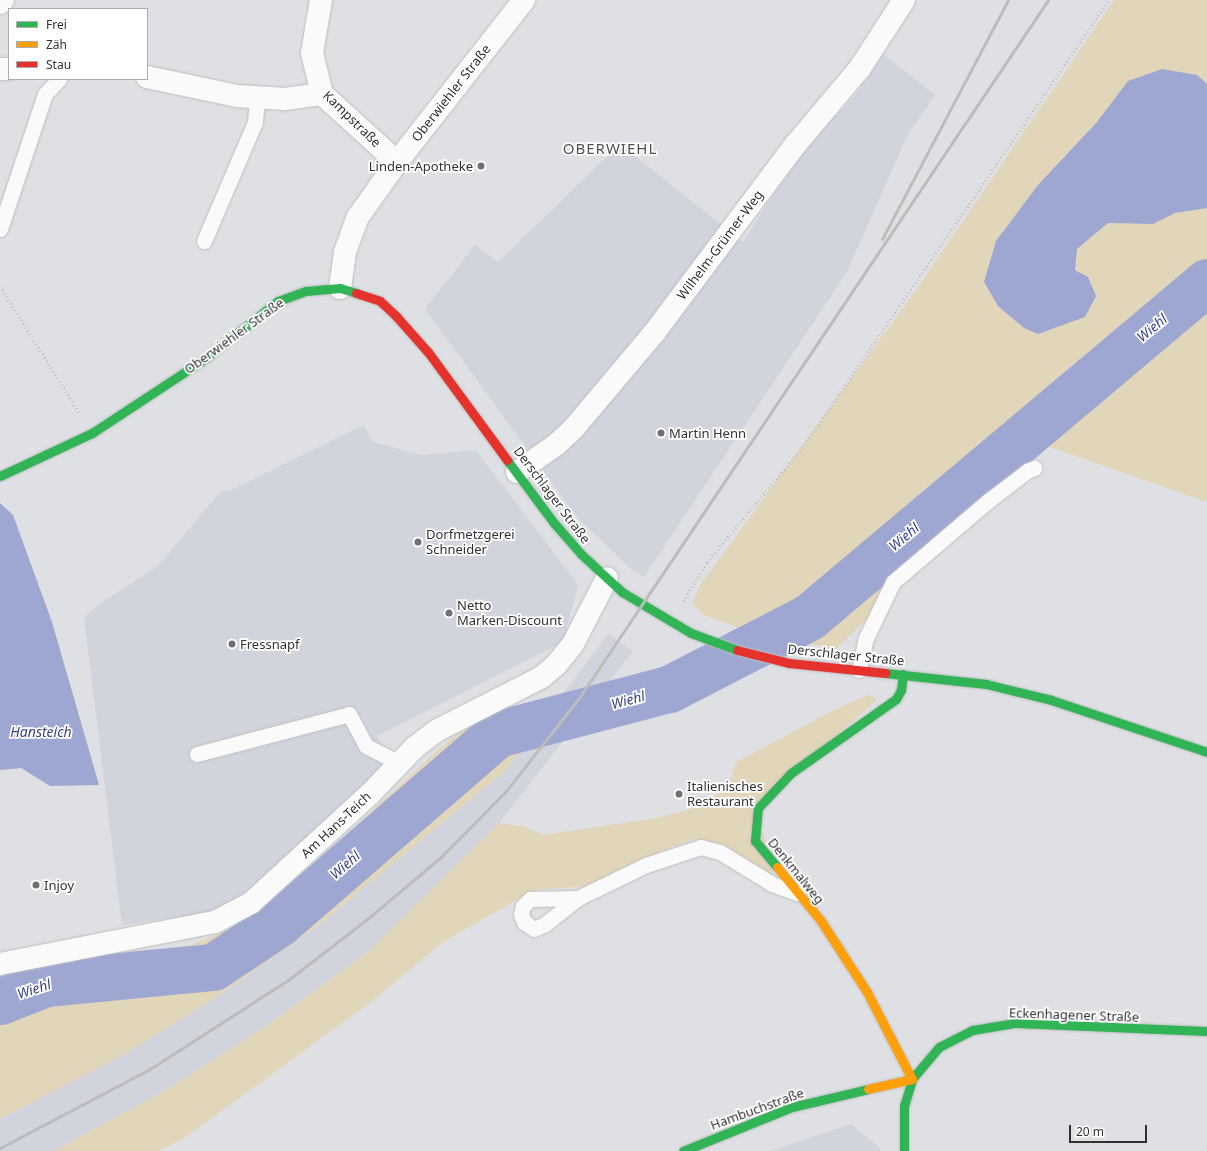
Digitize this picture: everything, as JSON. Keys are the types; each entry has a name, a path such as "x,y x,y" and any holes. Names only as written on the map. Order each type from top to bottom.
{"main road":[{"name":"Derschlager Straße","path":"340,288 380,301 396,316 437,364 554,523 581,554 622,592 671,622 703,639 748,654 789,663 986,684 1051,700 1174,743 1207,752"},
{"name":"Oberwiehler Straße","path":"0,476 92,433 206,358 278,301 306,291 340,288"},
{"name":"Denkmalweg","path":"903,674 901,690 896,699 792,773 758,808 755,841 820,921 867,992 912,1079"},
{"name":"Eckenhagener Straße","path":"904,1151 904,1106 912,1079 939,1047 973,1030 1008,1024 1207,1031"},
{"name":"Hambuchstraße","path":"683,1151 792,1107 912,1079"}],"street":[{"path":"0,3 3,0"},
{"name":"Oberwiehler Straße","path":"340,288 345,252 358,217 397,162 524,0"},
{"name":"Wilhelm-Grümer-Weg","path":"517,472 557,444 574,428 654,333 796,144 860,68 904,0"},
{"name":"Kampstraße","path":"316,2 312,53 322,94 397,162"},
{"path":"148,77 237,96 285,99 322,94"},
{"name":"Am Hans-Teich","path":"0,964 215,922 251,903 436,731 542,677 556,665 573,644 607,578"}],"lane":[{"path":"0,229 46,94 58,80"},
{"path":"204,241 255,122 257,97"},
{"path":"859,670 866,638 893,582 988,501 1027,470 1034,468"},
{"path":"197,754 349,714 366,746 400,763"},
{"path":"578,898 646,865 701,846 720,852 772,884 798,893"}],"path":[{"path":"671,622 707,562 802,448 1109,0"},
{"path":"0,286 92,433"}],"shaded area":[{"path":"1114,0 1207,0 1207,502 1044,445 836,649 753,633 704,615 692,603 701,584 916,290"},
{"path":"883,54 935,95 908,134 847,272 644,577 632,570 576,516 425,309 475,245 498,262 620,144 743,242 804,148 854,97"},
{"path":"364,425 373,442 421,455 476,450 578,585 563,642 377,736 392,767 230,910 122,925 84,618 98,605 157,567 221,491 231,490"},
{"path":"608,634 633,651 499,823 369,951 266,1026 169,1088 54,1151 0,1151 0,1119 118,1058 215,998 314,929 506,770"},
{"path":"869,695 877,700 757,804 773,879 728,848 695,839 664,850 593,886 534,890 443,942 375,999 183,1139 158,1151 54,1151 169,1088 266,1026 369,951 499,823 523,826 543,835 656,818 703,806 730,781 736,762 834,710"},
{"path":"560,700 506,770 314,929 215,998 118,1058 0,1119 0,977 81,960 192,945 233,927 272,905 434,753 478,718"},
{"path":"851,1124 880,1148 880,1151 771,1151"}],"water":[{"path":"1162,69 1197,75 1207,84 1207,208 1175,213 1153,224 1108,223 1077,249 1075,270 1088,277 1096,296 1085,317 1038,334 1024,328 998,306 984,282 996,241 1038,185 1097,122 1128,81"},
{"name":"Hansteich","path":"0,503 13,515 52,622 99,785 50,786 21,768 0,770"}],"waterway":[{"name":"Wiehl","path":"0,1001 46,983 213,967 279,923 497,734 669,689 809,617 1207,282"}],"railway":[{"path":"882,239 1008,0"},
{"path":"0,1148 150,1069 288,980 366,920 441,857 506,791 579,698 1048,0"}],"traffic: fast":[{"path":"0,476 92,433 206,358 278,301 306,291 340,288 356,293"},
{"path":"507,460 554,523 581,554 622,592 691,633 737,650"},
{"path":"885,673 986,684 1051,700 1207,752"},
{"path":"777,867 755,841 758,808 791,773 896,699 901,690 903,674"},
{"path":"904,1151 904,1106 912,1079 939,1047 973,1030 1015,1023 1207,1031"},
{"path":"683,1151 792,1107 868,1089"}],"traffic: slow":[{"path":"777,867 821,921 867,992 912,1079 868,1089"}],"traffic: jam":[{"path":"356,293 380,301 396,316 428,352 507,460"},
{"path":"737,650 789,663 885,673"}],"place":[{"name":"Linden-Apotheke","path":"481,166"},
{"name":"Martin Henn","path":"661,433"},
{"name":"Dorfmetzgerei Schneider","path":"418,542"},
{"name":"Netto Marken-Discount","path":"449,613"},
{"name":"Fressnapf","path":"232,644"},
{"name":"Italienisches Restaurant","path":"679,794"},
{"name":"Injoy","path":"36,885"}],"district":[{"name":"OBERWIEHL","path":"610,149"}]}
